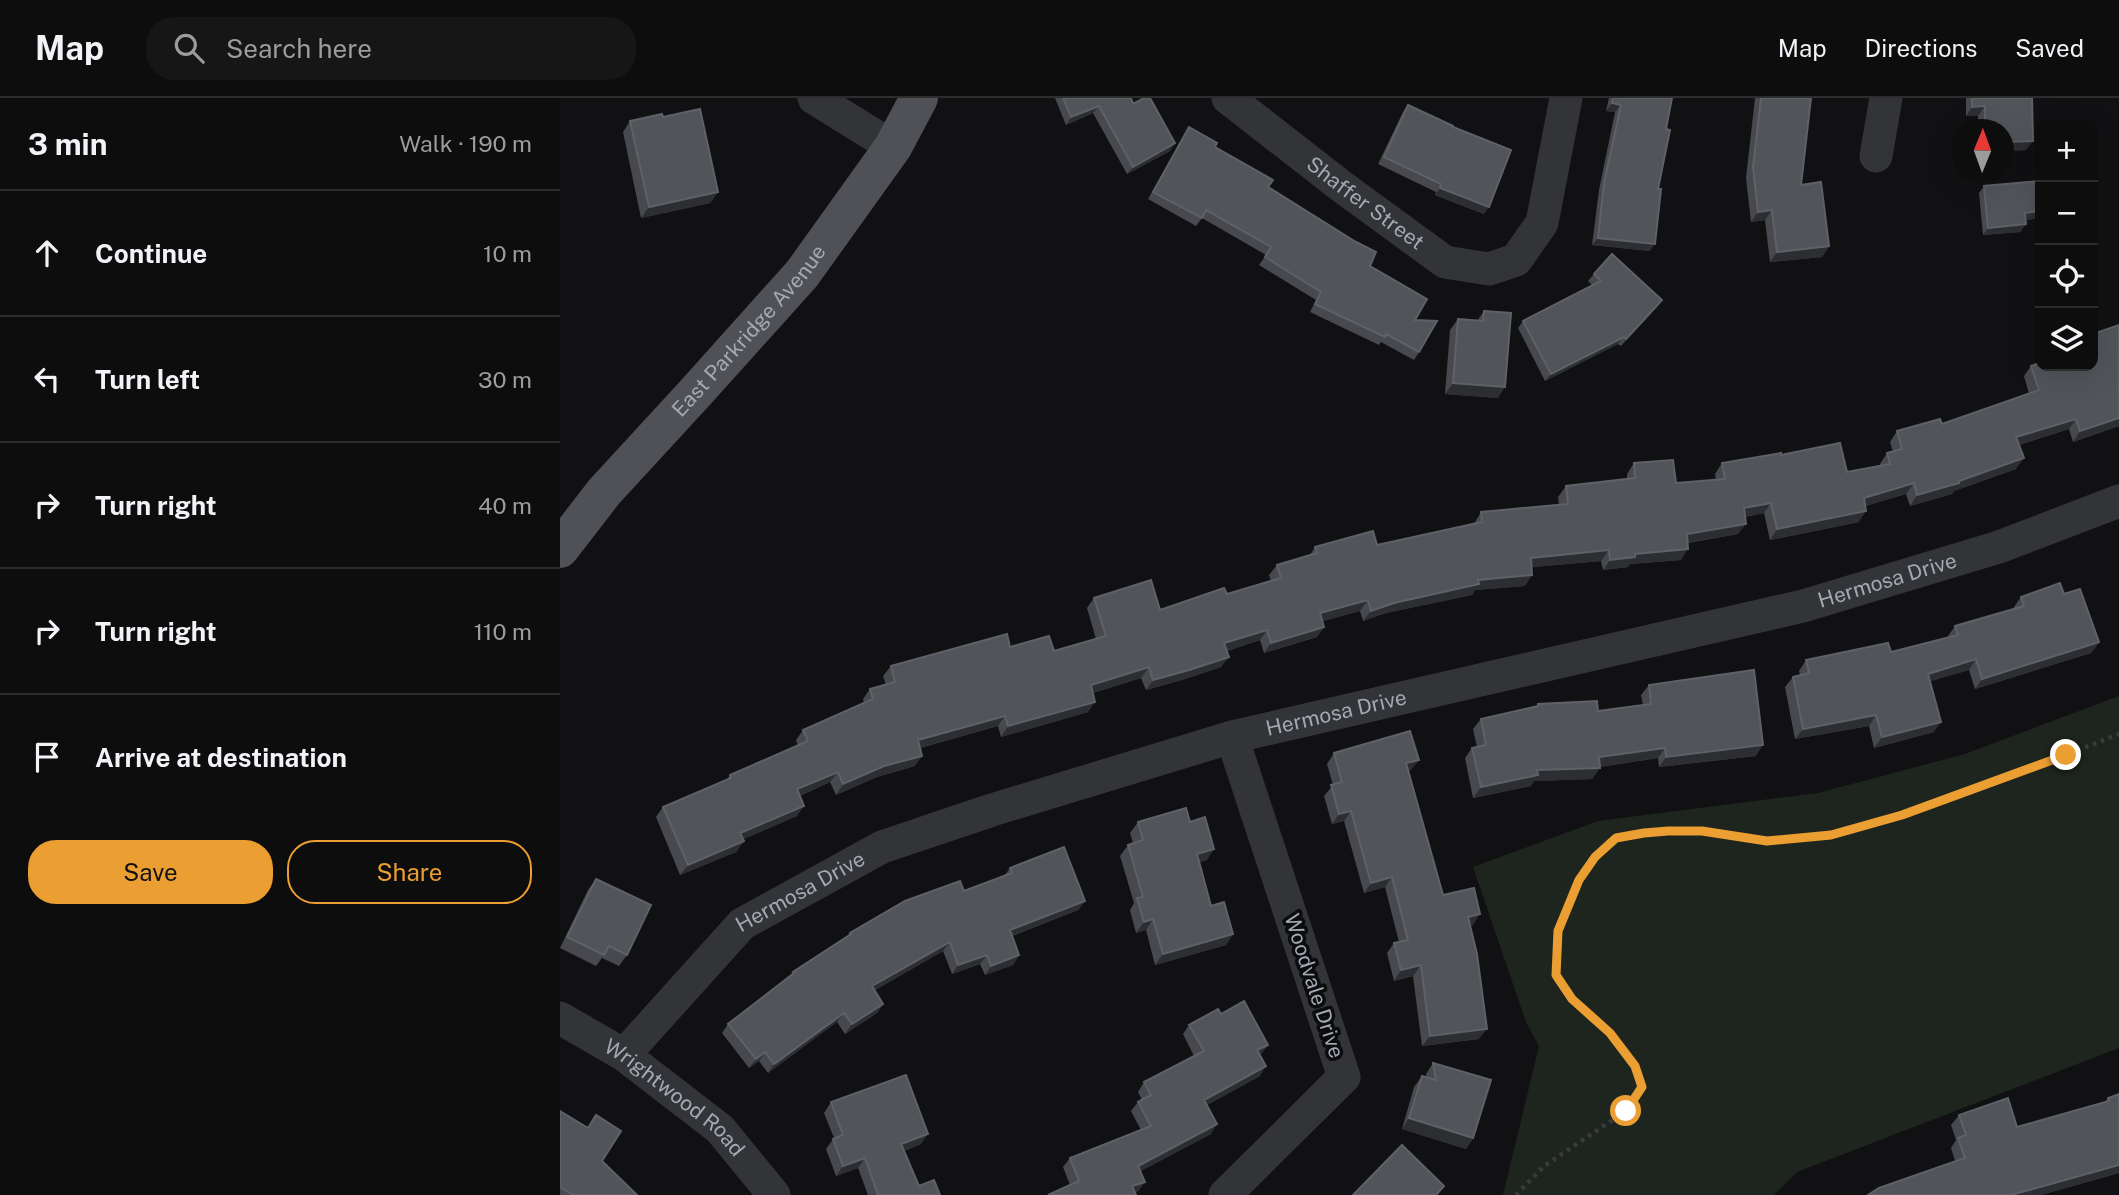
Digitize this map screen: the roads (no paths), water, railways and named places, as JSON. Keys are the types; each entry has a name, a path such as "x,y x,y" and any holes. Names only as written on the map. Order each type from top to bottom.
{"main road":[{"name":"East Parkridge Avenue","path":"560,550 604,492 802,274 893,147 919,98"}],"street":[{"path":"814,98 893,147"},
{"name":"Shaffer Street","path":"1228,98 1445,262 1489,269 1516,260 1542,223 1566,98"},
{"path":"1876,156 1886,98"},
{"name":"Hermosa Drive","path":"624,1055 742,924 882,847 992,810 1232,737 1803,606 1999,547 2119,502"},
{"name":"Woodvale Drive","path":"1225,1195 1344,1077 1232,737"},
{"name":"Wrightwood Road","path":"560,1018 624,1055 720,1129 774,1195"}]}
